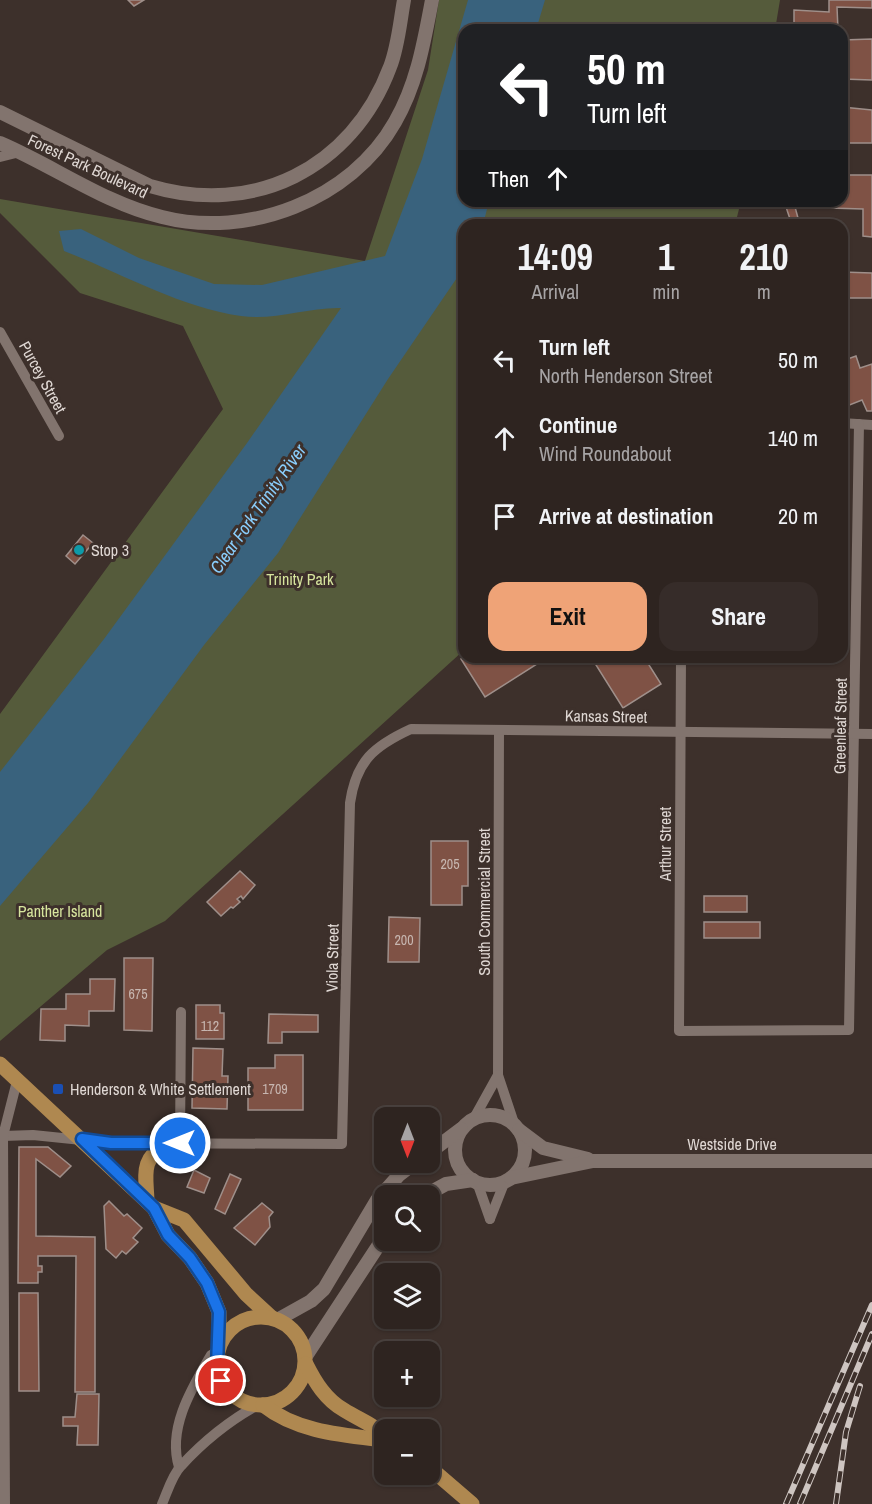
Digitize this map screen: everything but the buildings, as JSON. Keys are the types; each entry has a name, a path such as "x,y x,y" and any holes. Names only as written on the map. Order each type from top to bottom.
{"main road":[{"name":"Forest Park Boulevard","path":"0,112 150,186 176,193 216,196 254,191 308,170 351,136 368,112 391,66 404,0"},
{"name":"Forest Park Boulevard","path":"0,144 124,204 175,220 234,222 294,207 341,182 367,159 387,136 414,82 422,55 432,0"},
{"path":"0,1064 151,1205 168,1235 190,1258 207,1283 219,1312 217,1366 221,1381 230,1393 243,1402 260,1405 280,1402 290,1395 303,1377 306,1360 375,1251"},
{"path":"440,1145 469,1123 495,1116 517,1128 525,1147 525,1157 521,1166 508,1179 485,1185 475,1181 459,1166 456,1144 469,1123"},
{"name":"Westside Drive","path":"517,1128 543,1148 593,1161"},
{"path":"151,1205 147,1161 155,1151 174,1143"},
{"name":"Westside Drive","path":"508,1179 593,1161 872,1161"},
{"path":"218,1348 226,1334 241,1322 248,1319 274,1318 311,1301 324,1289 377,1200 402,1173"},
{"path":"440,1188 475,1181"},
{"path":"151,1205 184,1220 242,1291 274,1318 289,1326 299,1337 313,1378 332,1402 374,1426"},
{"path":"260,1405 279,1418 306,1428 374,1438"},
{"path":"440,1476 467,1499"}],"street":[{"path":"0,157 20,152"},
{"name":"Purcey Street","path":"0,332 59,436"},
{"path":"848,423 872,424"},
{"name":"Greenleaf Street","path":"849,1030 851,856 856,734 859,424"},
{"name":"Arthur Street","path":"681,663 679,1031 849,1030"},
{"name":"Kansas Street","path":"357,773 364,761 387,740 411,729 872,734"},
{"name":"South Commercial Street","path":"499,729 498,1076 517,1128"},
{"name":"Viola Street","path":"174,1143 342,1144 350,803 357,773"},
{"path":"3,1136 33,1135 111,1143 174,1143 181,1012"},
{"name":"South Commercial Street","path":"469,1123 498,1076"},
{"path":"5,1504 1,1185 3,1136 17,1081"},
{"path":"475,1181 490,1219 508,1179"},
{"path":"180,1467 175,1452 185,1405 211,1355 218,1348"},
{"path":"162,1504 180,1467 217,1430 260,1405"}],"green space":[{"name":"Trinity Park","path":"439,0 780,0 776,24 458,24 458,207 740,207 736,219 458,219 458,656 165,921 107,950 0,1041 0,714 223,409 183,326 80,293 0,213 0,199 365,261 428,70"}],"water":[{"path":"468,0 545,0 538,24 461,24"},
{"name":"Clear Fork Trinity River","path":"458,35 458,207 488,207 484,219 458,219 458,276 388,379 278,553 204,645 88,803 0,906 0,772 104,639 247,443 341,308 266,317 218,312 173,297 64,251 59,231 81,229 139,258 214,284 262,285 385,256 422,159"}],"railway":[{"path":"786,1504 872,1305"},
{"path":"800,1504 872,1334"},
{"path":"836,1504 846,1432 860,1386"}],"place":[{"name":"Stop 3","path":"79,550"},
{"name":"Henderson & White Settlement","path":"58,1089"}],"route":[{"path":"180,1143 111,1143 82,1139 154,1208 168,1235 190,1258 207,1283 219,1312 217,1366 221,1381"}],"park label":[{"name":"Panther Island","path":"60,911"}]}
